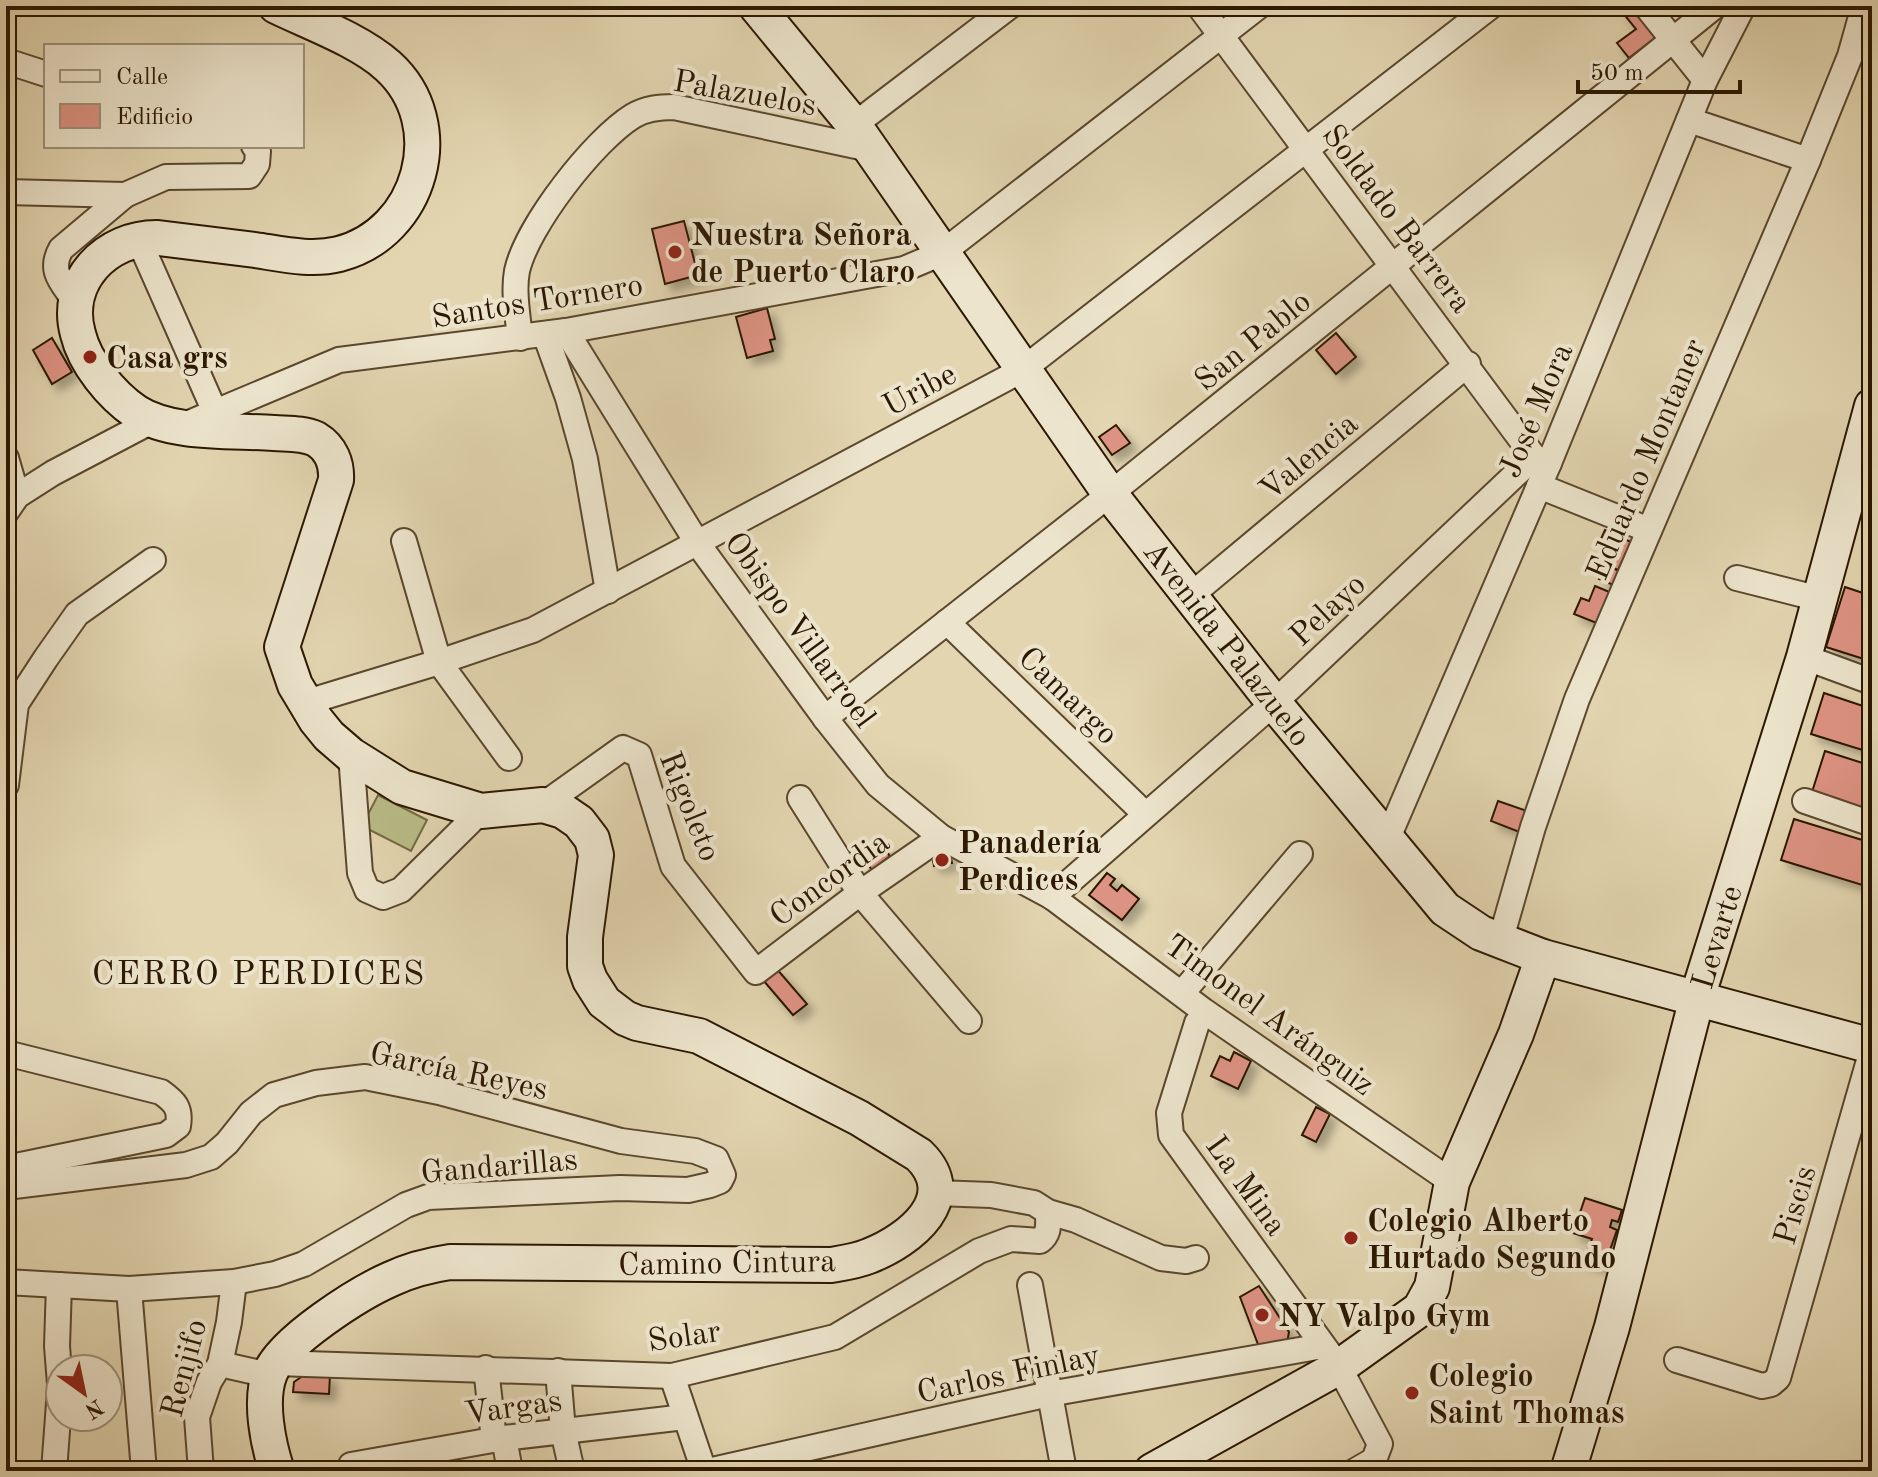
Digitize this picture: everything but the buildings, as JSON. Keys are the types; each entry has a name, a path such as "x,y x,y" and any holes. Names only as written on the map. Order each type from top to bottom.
{"main road":[{"path":"276,6 375,56 402,82 418,115 423,152 415,188 395,220 370,241 323,257 158,238 138,238 118,245 96,262 80,288 76,303 77,333 98,373 129,407 166,424 302,434 322,443 335,461 335,488 282,647 304,703 329,736 351,755 402,787 481,811 543,805 563,811 579,822 587,830 595,847 596,863 584,952 590,980 604,1002 637,1023 699,1036 859,1118 919,1155 932,1172 936,1193"},
{"name":"Avenida Palazuelo","path":"756,6 862,137 1110,494 1274,703 1445,909 1471,928 1543,957 1872,1048"},
{"name":"Levarte","path":"1568,1471 1612,1327 1697,998 1804,657 1872,406"},
{"path":"1152,1471 1331,1356 1420,1309 1428,1300 1452,1182 1516,1034 1543,957"},
{"name":"Camino Cintura","path":"272,1369 300,1337 356,1298 393,1278 431,1265 450,1262 831,1265 867,1257 893,1244 922,1221 934,1204 936,1193"},
{"path":"272,1369 265,1406 277,1471"}],"street":[{"path":"862,137 1010,6"},
{"name":"Soldado Barrera","path":"1199,6 1393,267 1542,460"},
{"name":"Santos Tornero","path":"12,504 53,473 166,424 215,412 339,360 555,333 904,269 942,253 1259,6"},
{"name":"Uribe","path":"304,703 533,630 1022,370 1491,6"},
{"path":"1646,6 1705,80"},
{"name":"San Pablo","path":"825,718 1110,494 1715,6"},
{"name":"José Mora","path":"1387,840 1539,486 1542,460 1705,80 1743,6"},
{"name":"Eduardo Montaner","path":"1500,942 1533,827 1577,699 1808,160 1850,56 1864,6"},
{"path":"6,61 44,73"},
{"name":"Palazuelos","path":"520,338 516,274 521,257 548,209 588,157 634,115 655,107 674,107 862,137"},
{"path":"1689,120 1808,160"},
{"path":"76,303 54,270 61,249 125,195 166,177 249,176 257,164 256,148"},
{"path":"6,192 125,195"},
{"path":"138,238 215,412"},
{"path":"555,333 568,398 585,459 608,591"},
{"name":"Obispo Villarroel","path":"555,333 698,544 878,785 941,837 1052,897"},
{"name":"Valencia","path":"1190,596 1468,364"},
{"path":"6,458 12,504"},
{"name":"Pelayo","path":"1052,897 1274,703 1542,460"},
{"path":"1539,486 1649,530"},
{"path":"404,541 439,662 509,758"},
{"path":"6,785 16,704 46,658 77,614 153,560"},
{"path":"1737,578 1820,599"},
{"name":"Camargo","path":"947,622 1145,814"},
{"path":"1804,657 1872,682"},
{"name":"Rigoleto","path":"543,805 623,748 639,755 673,866 756,972"},
{"path":"351,755 360,873 367,890 383,897 401,890 481,811"},
{"path":"800,798 860,893 969,1021"},
{"path":"1805,801 1872,824"},
{"name":"Concordia","path":"756,972 860,893 941,837"},
{"path":"1183,992 1300,854"},
{"name":"Timonel Aránguiz","path":"1052,897 1183,992 1204,1011 1452,1182"},
{"name":"La Mina","path":"1197,1023 1169,1113 1171,1135 1331,1356 1380,1444 1374,1460 1355,1471"},
{"name":"Piscis","path":"1677,1360 1762,1386 1778,1378 1872,1048"},
{"path":"6,1053 161,1092 174,1102 180,1114 178,1126 166,1135 6,1168"},
{"name":"García Reyes","path":"6,1187 186,1165 211,1157 227,1143 251,1113 274,1095 316,1083 365,1077 439,1092 621,1141 695,1151 716,1159 723,1175"},
{"name":"Gandarillas","path":"6,1282 129,1289 234,1282 275,1274 304,1264 406,1205 428,1197 620,1188 688,1190 720,1181 723,1175"},
{"path":"936,1193 1012,1197 1076,1220 1161,1258 1186,1261 1196,1258"},
{"name":"Solar","path":"220,1364 272,1369 486,1368 672,1376 844,1333 979,1251 1011,1239 1040,1241 1049,1227 1048,1212"},
{"name":"Renjifo","path":"201,1471 197,1417 209,1382 220,1364 234,1282"},
{"path":"58,1353 59,1285"},
{"path":"1030,1285 1064,1471"},
{"path":"129,1289 144,1471"},
{"name":"Carlos Finlay","path":"706,1471 1049,1394 1331,1356"},
{"path":"486,1368 499,1439 510,1471"},
{"path":"558,1371 563,1431 572,1471"},
{"path":"672,1376 706,1471"},
{"name":"Vargas","path":"351,1465 499,1439 685,1417"},
{"path":"54,1471 57,1433"}],"green space":[{"path":"378,795 427,820 411,851 362,826"}],"place":[{"name":"Nuestra Señora de Puerto Claro","path":"675,252"},
{"name":"Casa grs","path":"90,357"},
{"name":"Panadería Perdices","path":"942,860"},
{"name":"Colegio Alberto Hurtado Segundo","path":"1351,1238"},
{"name":"NY Valpo Gym","path":"1262,1315"},
{"name":"Colegio Saint Thomas","path":"1412,1393"}],"district":[{"name":"CERRO PERDICES","path":"259,972"}]}
